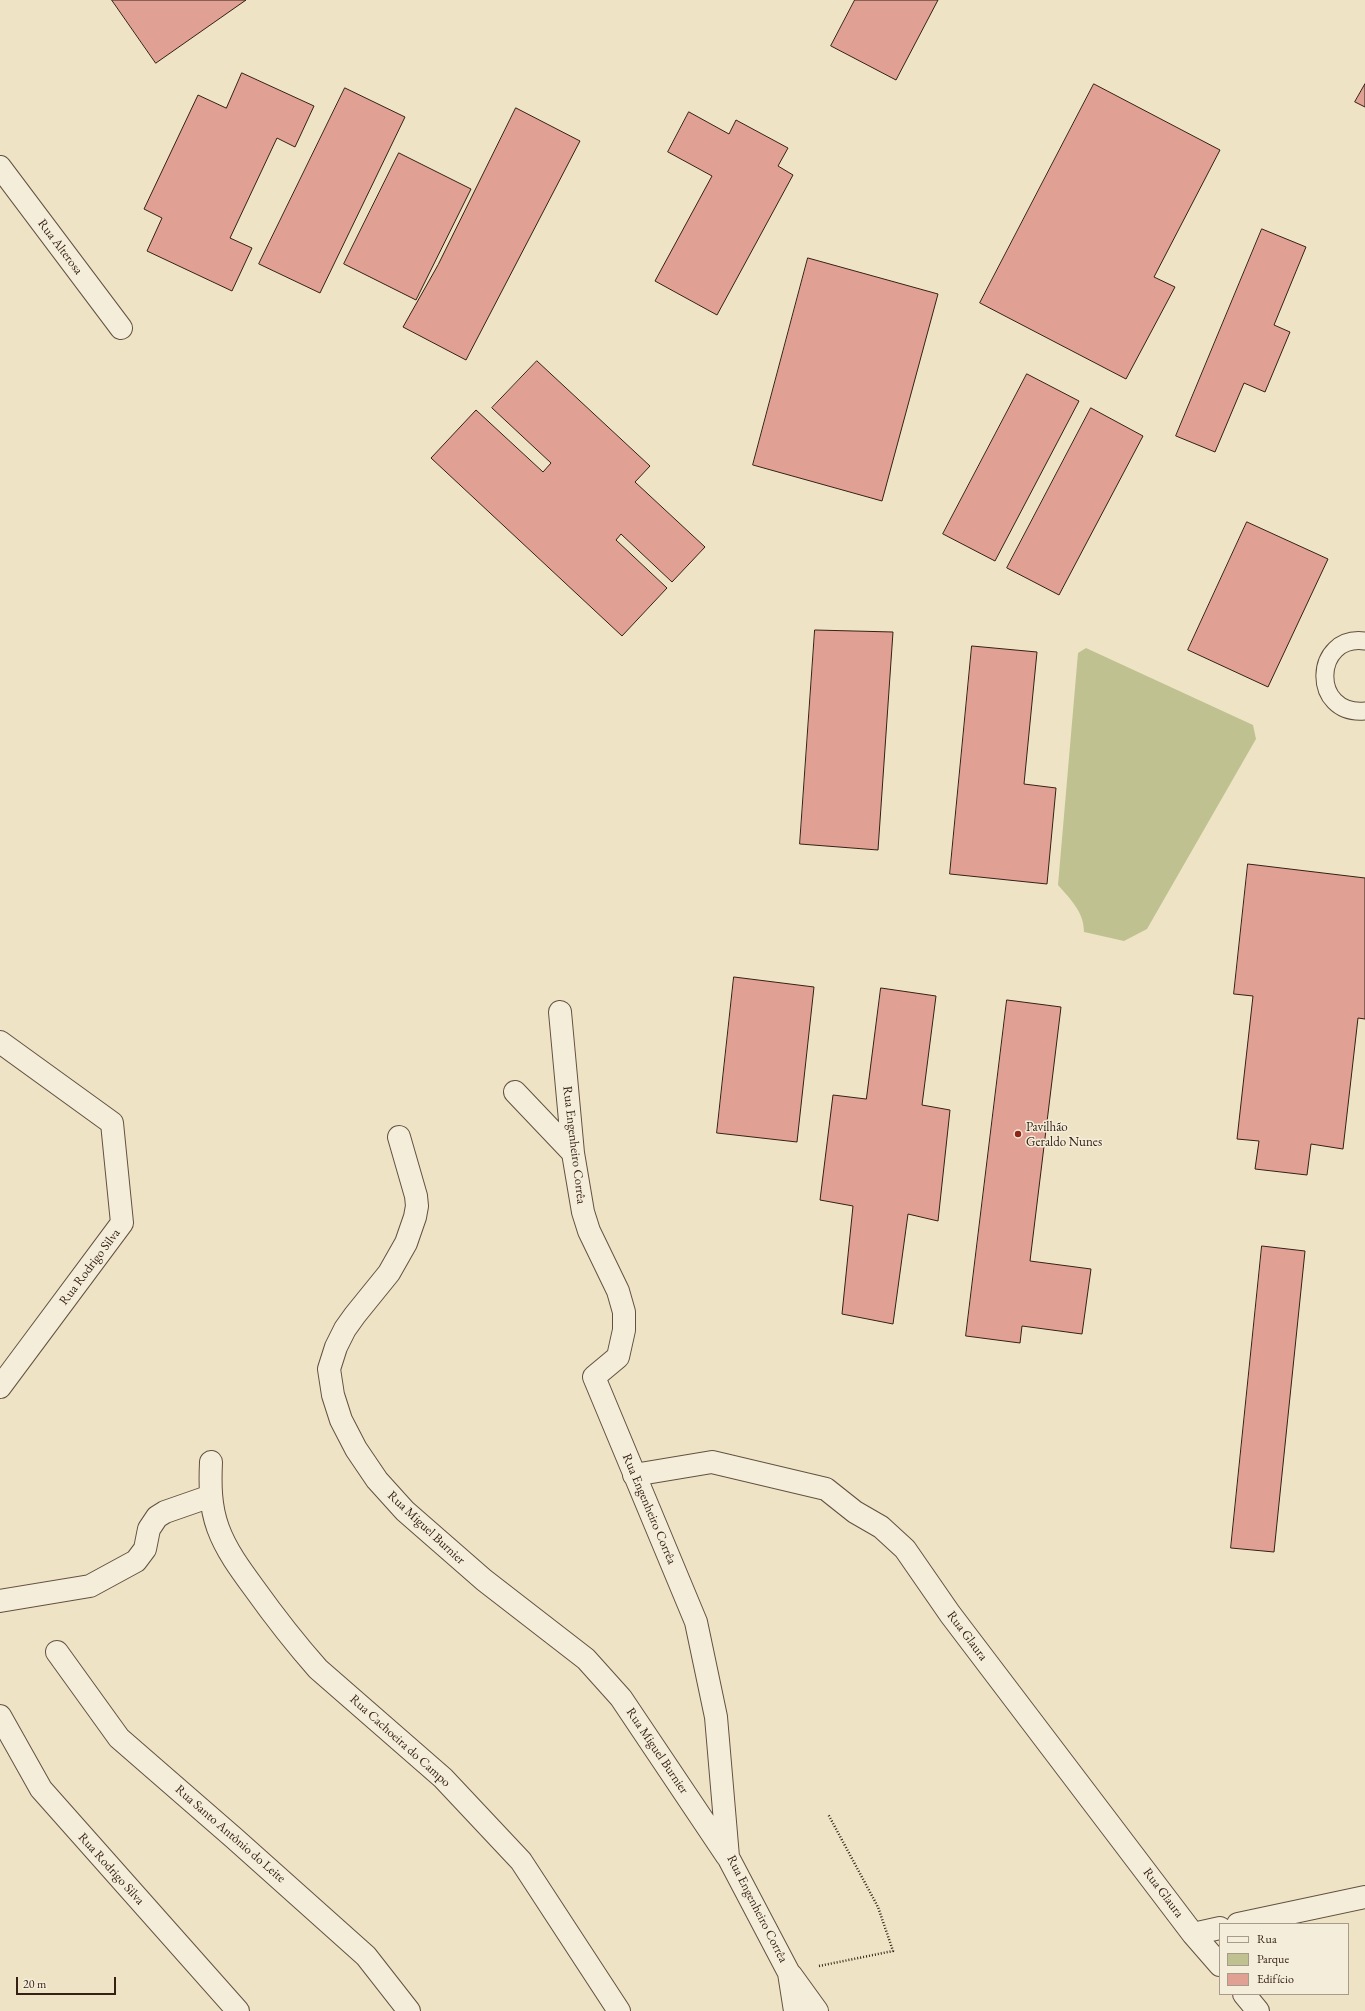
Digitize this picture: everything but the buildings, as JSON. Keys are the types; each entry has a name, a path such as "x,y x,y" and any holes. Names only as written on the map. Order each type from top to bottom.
{"street":[{"name":"Rua Alterosa","path":"0,167 121,328"},
{"name":"Rua Engenheiro Corrêa","path":"560,1012 573,1153 583,1212 589,1231 618,1291 624,1312 624,1330 618,1357 594,1377 696,1622 716,1717 728,1857 789,1973 795,2011"},
{"name":"Rua Rodrigo Silva","path":"0,1042 112,1123 122,1223 0,1387"},
{"path":"515,1092 573,1153"},
{"name":"Rua Miguel Burnier","path":"398,1136 416,1196 417,1206 415,1217 406,1243 390,1273 355,1315 345,1329 336,1346 329,1369 333,1395 341,1420 356,1449 377,1480 405,1511 484,1580 586,1660 621,1698 728,1857"},
{"name":"Rua Cachoeira do Campo","path":"211,1462 211,1496 218,1528 235,1562 300,1649 318,1669 443,1778 522,1861 618,2011"},
{"name":"Rua Glaura","path":"634,1475 712,1462 826,1489 855,1512 881,1527 905,1549 955,1620 1219,1965"},
{"path":"0,1601 90,1586 136,1561 145,1549 149,1529 157,1517 165,1512 211,1496"},
{"name":"Rua Santo Antônio do Leite","path":"57,1652 119,1738 366,1956 409,2011"},
{"name":"Rua Rodrigo Silva","path":"0,1716 41,1789 238,2011"},
{"path":"1243,1923 1365,1896"},
{"path":"1194,1934 1219,1928"},
{"path":"789,1973 817,2011"},
{"path":"1245,1995 1258,2011"}],"lane":[{"path":"1365,642 1351,642 1340,646 1326,663 1324,674 1325,685 1329,695 1336,704 1357,712 1365,711"}],"path":[{"path":"789,1973 893,1951 878,1907 828,1814"}],"green space":[{"path":"1086,648 1253,725 1256,739 1147,929 1124,941 1084,932 1082,918 1079,912 1072,901 1058,885 1078,653"}],"place":[{"name":"Pavilhão Geraldo Nunes","path":"1018,1134"}]}
